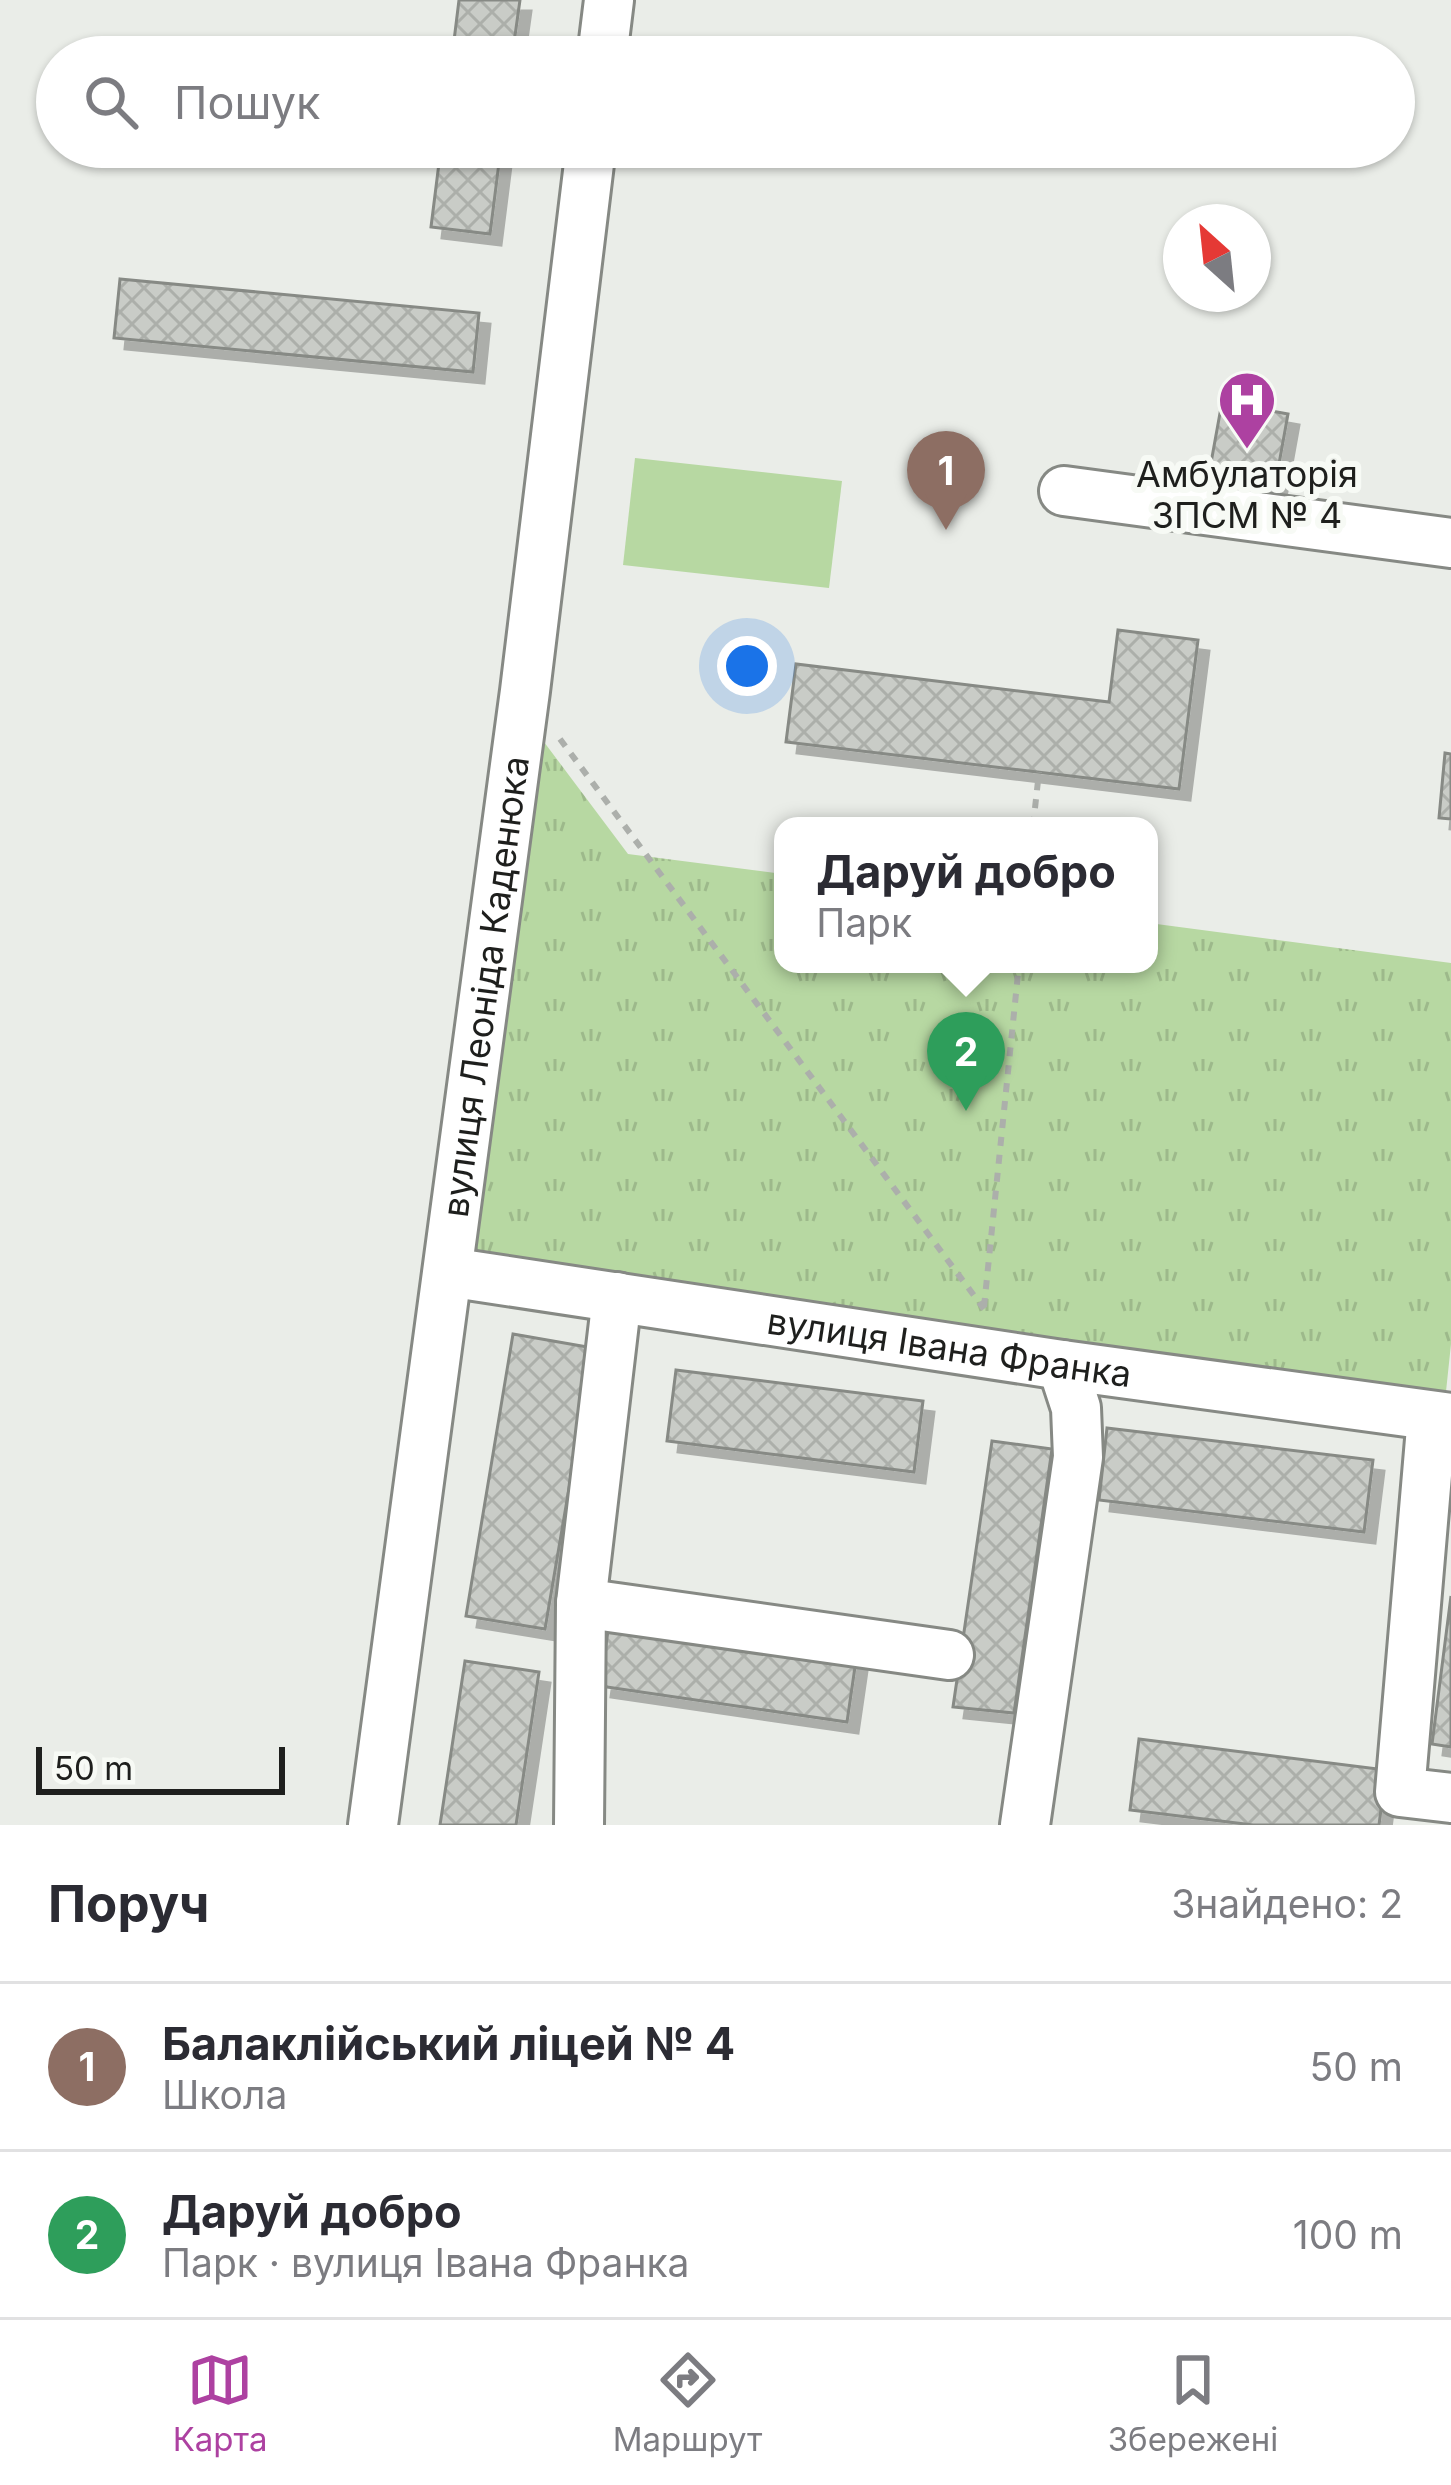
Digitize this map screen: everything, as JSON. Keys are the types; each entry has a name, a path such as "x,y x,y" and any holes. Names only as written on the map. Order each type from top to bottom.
{"street":[{"path":"605,36 609,0"},
{"name":"вулиця Леоніда Каденюка","path":"373,1825 525,691 588,168"},
{"path":"1064,491 1451,543"},
{"name":"вулиця Івана Франка","path":"448,1271 1062,1365 1442,1417"},
{"path":"579,1825 581,1603 617,1297"},
{"path":"1025,1825 1078,1457 1076,1408 1062,1365"},
{"path":"1442,1417 1398,1808 1451,1798"},
{"path":"581,1603 949,1655"}],"path":[{"path":"525,691 984,1310 1018,973"},
{"path":"1034,817 1039,772"}],"green space":[{"path":"635,458 842,481 829,588 623,565"},
{"path":"532,726 628,854 774,873 774,973 1158,973 1158,924 1451,963 1451,1344 1445,1401 462,1259"}],"building":[{"path":"459,0 520,0 515,36 455,36"},
{"path":"438,168 498,168 490,234 431,227"},
{"path":"120,279 479,313 473,372 114,338"},
{"path":"1222,402 1288,414 1273,497 1207,485"},
{"path":"1118,630 1198,640 1179,789 786,742 796,664 1109,702"},
{"path":"1445,753 1451,754 1451,819 1439,818"},
{"path":"513,1334 593,1348 545,1629 466,1616"},
{"path":"676,1370 923,1401 914,1472 667,1441"},
{"path":"1107,1428 1373,1460 1364,1532 1099,1500"},
{"path":"992,1441 1052,1449 1014,1713 953,1707"},
{"path":"1451,1596 1451,1747 1432,1744"},
{"path":"609,1624 856,1660 847,1722 600,1686"},
{"path":"465,1661 539,1672 516,1825 440,1825"},
{"path":"1139,1739 1386,1770 1379,1825 1253,1825 1130,1810"}],"place":[{"name":"Амбулаторія ЗПСМ № 4","path":"1247,451"},
{"name":"Балаклійський ліцей № 4","path":"946,530"},
{"name":"Даруй добро","path":"966,1111"}]}
